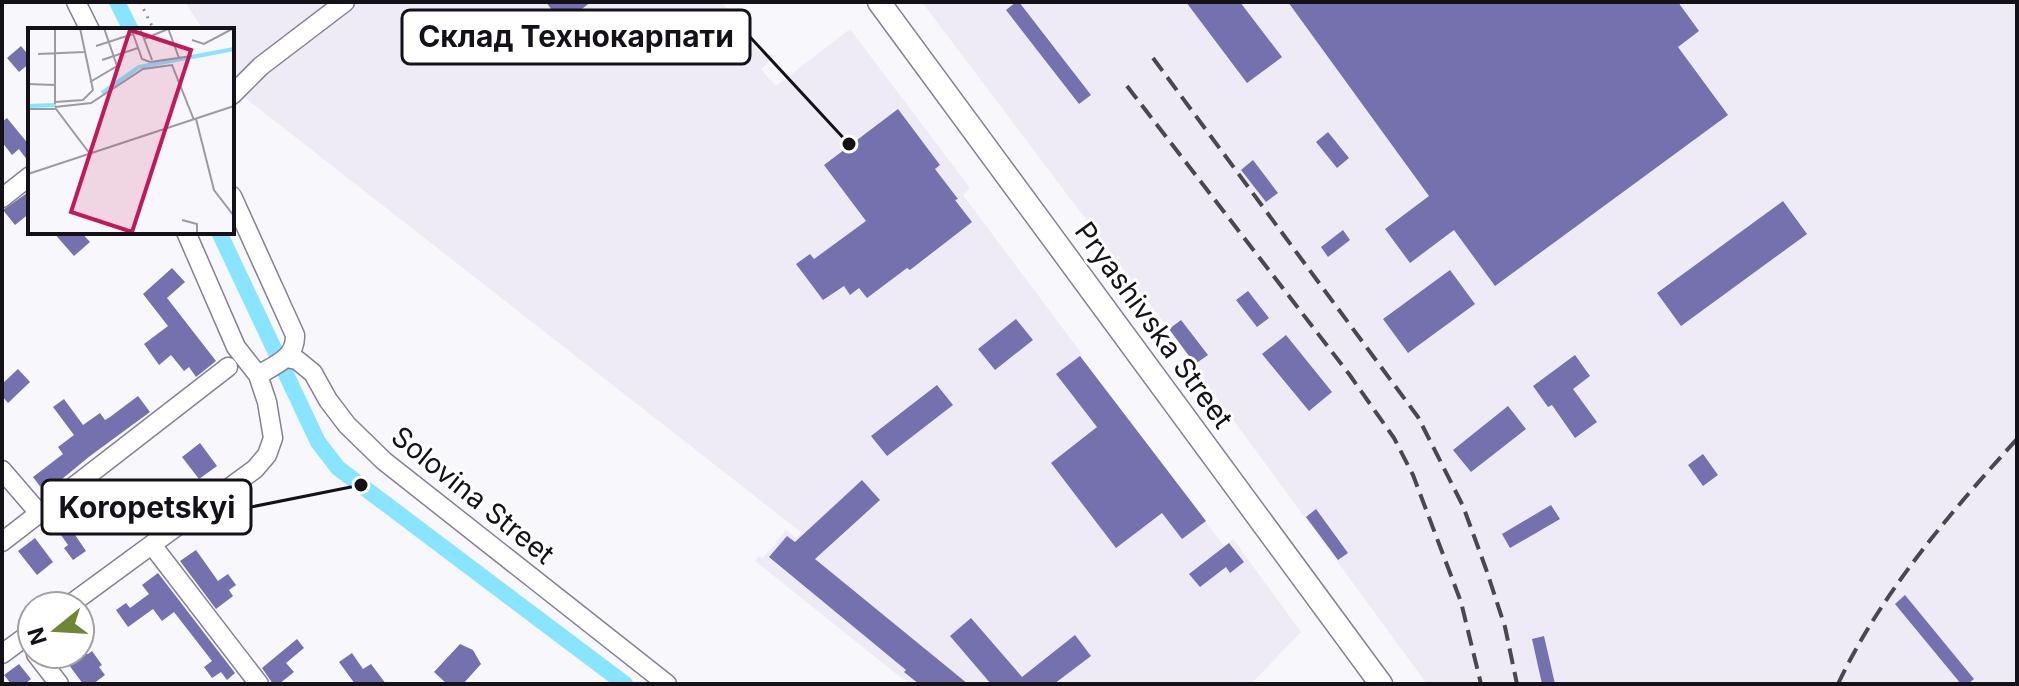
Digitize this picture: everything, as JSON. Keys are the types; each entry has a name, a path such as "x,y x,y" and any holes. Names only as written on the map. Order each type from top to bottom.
{"main road":[{"name":"Pryashivska Street","path":"879,2 1377,682"}],"street":[{"path":"76,2 89,28"},
{"path":"234,93 261,66 345,2"},
{"path":"2,198 28,178"},
{"path":"90,590 255,469 267,455 273,438 267,402 271,367 295,345 295,335 234,200"},
{"path":"187,234 236,347 271,367"},
{"name":"Solovina Street","path":"271,367 297,360 313,373 347,425 384,461 667,684"},
{"path":"2,542 228,367"},
{"path":"2,470 39,513"},
{"path":"152,545 259,684"}],"path":[{"path":"140,2 153,28"}],"shaded area":[{"path":"185,2 722,2 758,51 776,56 761,69 776,86 850,29 970,188 963,195 1082,354 1080,356 1224,546 1233,539 1301,632 1251,684 909,684 755,561 759,556 763,558 786,530 796,538 802,533 244,97 234,79 234,28 202,28"},
{"path":"922,2 2017,2 2017,684 1427,684 1195,364"}],"building":[{"path":"546,2 591,2 562,24"},
{"path":"1016,2 1091,95 1079,104 1006,10"},
{"path":"1186,2 1240,2 1282,57 1247,83"},
{"path":"1288,2 1678,2 1699,31 1678,47 1728,115 1495,286 1454,230 1410,263 1385,229 1429,196"},
{"path":"21,46 28,55 28,65 19,72 7,58"},
{"path":"898,109 940,165 935,169 972,222 910,270 907,268 867,298 859,288 850,295 844,286 823,300 796,264 810,254 814,259 866,221 824,165"},
{"path":"7,118 28,144 28,161 19,149 12,155 2,142 2,122"},
{"path":"1328,132 1349,158 1337,168 1316,142"},
{"path":"1253,160 1278,193 1266,202 1241,170"},
{"path":"28,192 28,215 15,225 3,210"},
{"path":"1783,201 1807,234 1681,326 1657,293"},
{"path":"1343,230 1350,240 1328,257 1321,247"},
{"path":"55,234 83,234 90,242 74,256"},
{"path":"172,268 185,282 167,298 216,361 196,377 189,367 184,371 171,355 159,365 144,344 168,326 143,294"},
{"path":"1450,270 1475,304 1408,353 1383,319"},
{"path":"1248,291 1269,318 1257,327 1236,300"},
{"path":"1016,319 1033,340 995,370 978,349"},
{"path":"1181,320 1208,355 1195,364 1169,329"},
{"path":"1286,335 1332,392 1309,411 1262,354"},
{"path":"1575,355 1590,376 1573,389 1597,422 1575,438 1552,405 1548,407 1533,386"},
{"path":"1080,356 1206,521 1182,539 1162,513 1116,548 1051,463 1097,427 1056,374"},
{"path":"18,369 30,382 8,403 2,396 2,384"},
{"path":"937,385 953,405 887,456 871,436"},
{"path":"138,396 150,412 45,493 33,477 63,454 58,447 74,435 53,407 64,399 83,425 100,413 105,420"},
{"path":"1508,406 1526,429 1471,472 1453,450"},
{"path":"200,443 217,466 199,479 182,457"},
{"path":"1703,454 1718,475 1703,486 1688,465"},
{"path":"145,480 161,503 139,518 123,496"},
{"path":"862,480 880,500 815,559 968,684 919,684 769,557 787,536 795,542"},
{"path":"1551,505 1560,519 1510,548 1502,534"},
{"path":"1316,509 1348,553 1338,560 1306,517"},
{"path":"71,529 86,551 73,560 64,548 68,545 61,535"},
{"path":"35,538 53,562 37,575 18,551"},
{"path":"1229,543 1244,562 1230,573 1226,567 1200,587 1189,574"},
{"path":"196,550 218,581 228,574 236,585 229,590 233,596 216,609 180,561"},
{"path":"158,573 235,673 227,680 221,672 212,678 204,667 212,661 174,612 162,621 153,609 128,627 116,610 126,603 130,608 149,594 142,585"},
{"path":"1905,595 1974,679 1968,684 1961,684 1895,604"},
{"path":"971,618 1022,677 1075,635 1091,656 1054,684 991,684 950,636"},
{"path":"1544,636 1555,684 1542,684 1532,639"},
{"path":"297,639 304,648 286,663 294,672 279,684 273,684 262,668"},
{"path":"460,644 473,650 481,664 463,684 447,684 434,672"},
{"path":"352,653 363,669 371,664 386,684 355,684 339,662"},
{"path":"96,657 105,675 93,684 83,684 73,670 96,670"},
{"path":"16,666 16,670 24,670 31,679 25,684 11,684 4,675"}],"waterway":[{"path":"117,2 130,28"},
{"path":"220,234 318,442 338,468 625,684"}],"railway":[{"path":"1153,58 1418,417 1463,506 1505,627 1517,684"},
{"path":"1127,86 1349,374 1394,438 1413,475 1461,602 1481,684"},
{"path":"1838,684 1855,650 1918,555 2017,439"}],"place":[{"name":"Склад Технокарпати","path":"849,144"},
{"name":"Koropetskyi","path":"361,485"}]}
